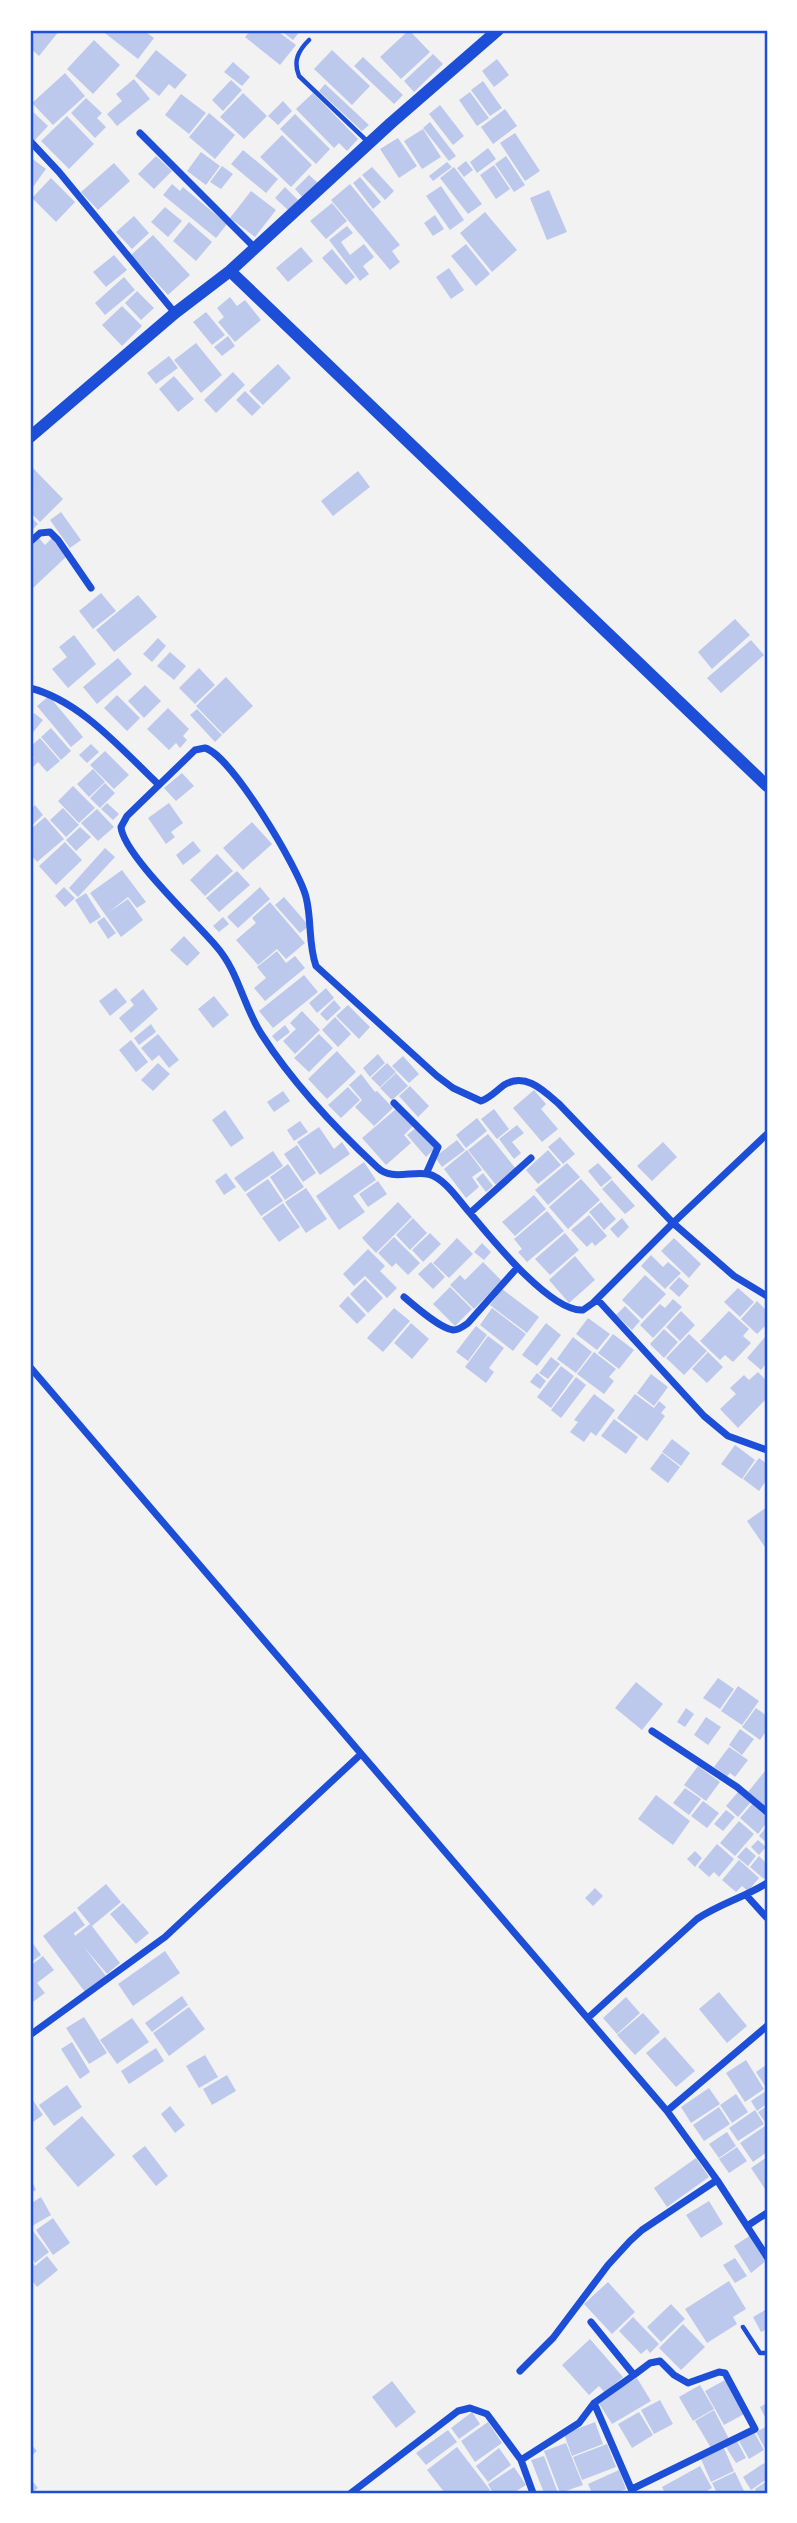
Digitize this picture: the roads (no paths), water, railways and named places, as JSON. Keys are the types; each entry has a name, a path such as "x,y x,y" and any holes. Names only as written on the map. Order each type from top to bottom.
{"main road":[{"path":"30,437 175,313 230,271 491,32"},
{"path":"230,271 767,786"}],"street":[{"path":"140,133 255,248"},
{"path":"30,141 59,172 175,313"},
{"path":"30,542 40,533 50,532 91,588"},
{"path":"30,688 60,699 114,743 159,785"},
{"path":"767,1134 673,1223 597,1298 583,1310 569,1308 517,1268 437,1178 426,1174 395,1176 379,1170 330,1119 291,1075 261,1034 233,969 216,946 152,876 124,837 121,827 123,821 190,754 200,748 218,754 257,807 298,878 306,896 311,953 316,966 453,1088 481,1101 512,1080 522,1079 540,1089 559,1104 673,1223 734,1276 767,1296"},
{"path":"394,1102 438,1147 426,1174"},
{"path":"470,1213 531,1158"},
{"path":"404,1297 443,1325 452,1330 460,1329 517,1268"},
{"path":"597,1298 704,1416 728,1436 767,1450"},
{"path":"30,1367 667,2111 717,2180 767,2258"},
{"path":"652,1731 737,1787 767,1812"},
{"path":"30,2035 156,1945 361,1754"},
{"path":"589,2017 686,1927 716,1907 747,1896 767,1882"},
{"path":"747,1896 767,1918"},
{"path":"667,2111 767,2026"},
{"path":"520,2371 553,2337 608,2265 630,2241 642,2230 717,2180"},
{"path":"747,2226 767,2213"},
{"path":"590,2322 634,2375"},
{"path":"521,2460 579,2423 594,2403 650,2363 660,2361 688,2384 719,2372 725,2373 755,2429 632,2491 594,2403"},
{"path":"351,2493 458,2411 470,2407 487,2414 521,2460 533,2493"}],"lane":[{"path":"309,40 295,62 299,76 369,143"},
{"path":"743,2327 760,2353 767,2353"}]}
